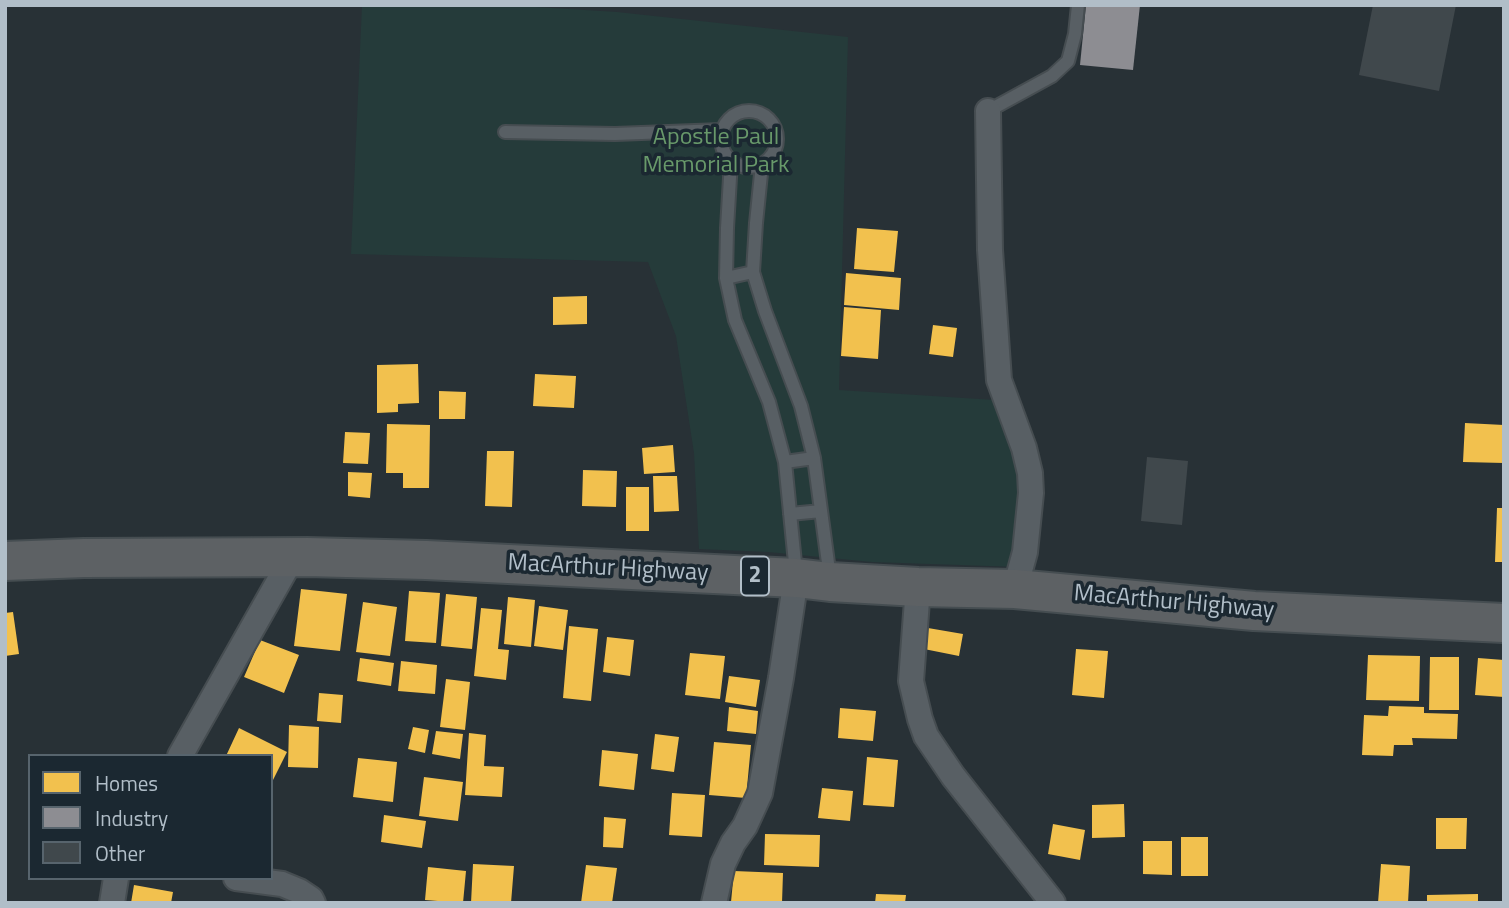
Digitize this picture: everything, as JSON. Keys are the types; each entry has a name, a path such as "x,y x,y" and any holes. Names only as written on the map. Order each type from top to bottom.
{"highway":[{"name":"MacArthur Highway","path":"5,561 84,558 426,560 918,587 1015,589 1254,611 1504,622"}],"street":[{"path":"988,111 990,250 999,380 1024,448 1030,473 1031,493 1025,552 1015,589"},
{"path":"181,754 292,558"},
{"path":"714,903 723,864 760,793 781,678 813,580"},
{"path":"918,587 911,681 926,736 953,776 1052,903"},
{"path":"112,903 116,880"},
{"path":"251,880 282,884 299,891 313,903"}],"lane":[{"path":"988,111 1052,76 1068,61 1075,34 1078,5"},
{"path":"746,110 757,111 774,125 776,148 762,164 740,166 731,161 724,152 720,142 721,130 735,114 746,110"},
{"path":"505,132 615,134 721,130"},
{"path":"731,161 726,278 735,320 769,402 785,462 790,514 813,580"},
{"path":"762,164 754,272 765,311 801,406 814,458 821,511 813,580"},
{"path":"726,278 754,272"},
{"path":"785,462 814,458"},
{"path":"790,514 821,511"}],"green space":[{"name":"Apostle Paul Memorial Park","path":"362,5 504,5 617,12 848,37 839,390 995,400 1023,470 1018,567 872,562 768,552 699,549 694,453 676,336 648,262 351,254"}],"building: Homes":[{"path":"857,228 898,231 894,272 854,269"},
{"path":"846,273 901,278 899,310 844,305"},
{"path":"587,296 587,324 553,325 553,297"},
{"path":"844,307 881,310 878,359 841,356"},
{"path":"933,325 957,328 953,357 929,354"},
{"path":"418,364 419,403 398,404 398,412 377,413 377,365"},
{"path":"535,374 576,376 574,408 533,406"},
{"path":"439,391 466,392 465,419 439,419"},
{"path":"1465,423 1504,425 1504,463 1463,462"},
{"path":"387,424 430,425 429,488 403,488 403,473 386,473"},
{"path":"345,432 370,433 368,464 343,463"},
{"path":"673,445 675,472 644,474 642,448"},
{"path":"487,451 514,451 512,507 485,506"},
{"path":"583,470 617,471 616,507 582,506"},
{"path":"348,472 372,473 370,498 348,496"},
{"path":"653,476 677,476 679,511 654,512"},
{"path":"626,487 649,487 649,531 626,531"},
{"path":"1497,508 1504,508 1504,562 1495,562"},
{"path":"301,589 347,594 340,651 294,646"},
{"path":"409,591 440,593 436,643 405,641"},
{"path":"446,594 477,597 472,649 441,646"},
{"path":"508,597 535,600 531,647 504,644"},
{"path":"363,602 397,607 390,656 356,652"},
{"path":"539,606 568,610 563,650 534,646"},
{"path":"481,608 502,610 498,649 509,650 506,680 474,676"},
{"path":"13,612 19,654 5,656 5,613"},
{"path":"569,626 598,629 591,701 563,698"},
{"path":"928,628 963,634 959,656 924,649"},
{"path":"607,637 634,640 630,676 603,672"},
{"path":"260,640 299,655 284,693 244,677"},
{"path":"1076,649 1108,651 1104,698 1072,695"},
{"path":"690,653 725,656 720,699 685,695"},
{"path":"1368,655 1420,656 1419,701 1366,700"},
{"path":"1430,657 1459,657 1459,710 1429,710"},
{"path":"360,658 394,663 391,686 357,681"},
{"path":"1478,658 1504,660 1504,697 1475,695"},
{"path":"401,661 437,665 435,694 398,691"},
{"path":"729,676 760,680 756,707 725,702"},
{"path":"446,679 470,682 465,730 440,727"},
{"path":"319,693 343,695 341,723 317,721"},
{"path":"1389,706 1424,707 1424,713 1458,714 1457,739 1412,738 1413,745 1394,745 1393,756 1362,755 1364,715 1388,716"},
{"path":"729,707 758,711 756,734 727,731"},
{"path":"840,708 876,711 873,741 838,738"},
{"path":"289,725 319,727 318,768 288,767"},
{"path":"413,727 429,730 425,753 408,749"},
{"path":"239,728 287,752 273,780 273,754 227,754"},
{"path":"436,731 463,734 460,759 432,754"},
{"path":"469,733 486,735 484,766 504,767 502,797 465,795"},
{"path":"655,734 679,737 674,772 651,769"},
{"path":"714,742 751,745 746,798 709,795"},
{"path":"602,750 638,754 634,790 599,786"},
{"path":"867,757 898,760 894,807 863,805"},
{"path":"358,758 397,762 393,802 353,797"},
{"path":"424,777 463,782 458,821 419,816"},
{"path":"822,788 853,791 850,821 818,818"},
{"path":"672,793 705,795 702,837 669,835"},
{"path":"1124,804 1125,837 1092,838 1092,805"},
{"path":"384,815 426,821 422,848 381,842"},
{"path":"604,817 626,819 623,848 603,847"},
{"path":"1436,818 1467,818 1466,849 1436,849"},
{"path":"1053,824 1085,830 1080,860 1048,854"},
{"path":"765,834 820,835 819,867 764,865"},
{"path":"1181,837 1208,837 1208,876 1181,876"},
{"path":"1143,841 1172,841 1172,875 1143,874"},
{"path":"473,864 514,866 511,903 471,903"},
{"path":"1381,864 1410,866 1408,903 1378,903"},
{"path":"586,865 617,868 612,903 581,903"},
{"path":"428,867 466,871 463,903 425,900"},
{"path":"734,871 783,873 782,903 731,902"},
{"path":"134,885 173,892 171,903 131,903"},
{"path":"876,894 906,895 905,903 875,903"},
{"path":"1478,894 1478,903 1427,903 1427,895"}],"building: Industry":[{"path":"1086,5 1140,5 1133,70 1080,65"}],"building: Other":[{"path":"1373,5 1456,5 1439,91 1359,75"},
{"path":"1147,457 1188,461 1182,525 1141,521"}]}
